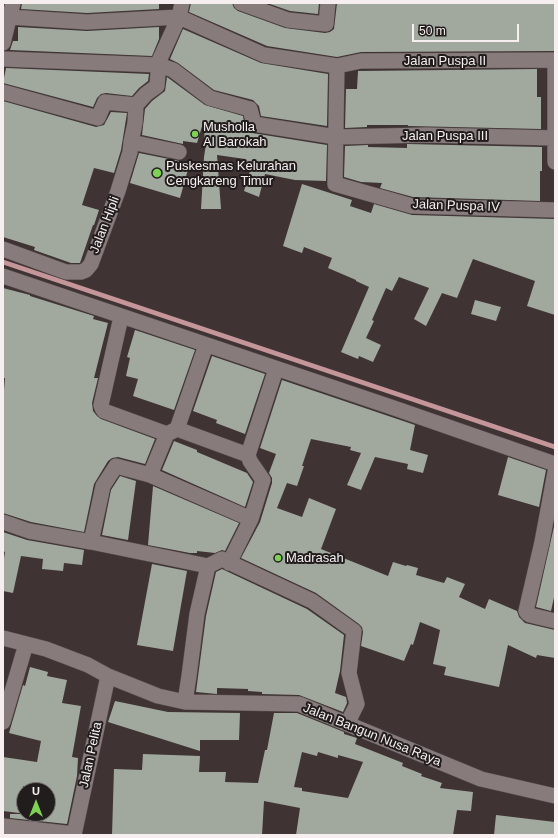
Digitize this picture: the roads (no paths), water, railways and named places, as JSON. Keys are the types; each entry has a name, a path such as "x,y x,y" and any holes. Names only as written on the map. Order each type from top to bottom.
{"street":[{"path":"241,3 288,20 326,24 328,3"},
{"path":"3,43 8,12 87,22 181,10"},
{"path":"179,152 131,142 136,123 136,105 146,94 157,86 159,66 162,55 181,10"},
{"name":"Jalan Puspa II","path":"181,10 264,55 336,66 361,61 555,60"},
{"path":"3,59 159,66"},
{"path":"555,60 555,162"},
{"name":"Jalan Puspa III","path":"159,66 173,70 210,98 250,109 254,124 336,137 426,135 555,138"},
{"path":"336,66 336,137"},
{"path":"3,92 98,118 105,102 136,105"},
{"name":"Jalan Puspa IV","path":"336,137 335,184 412,206 555,210"},
{"name":"Jalan Hipli","path":"3,249 66,272 81,272 86,270 91,264 118,191 130,152 131,142"},
{"path":"3,276 555,464"},
{"path":"121,316 101,405 104,411 248,455"},
{"path":"150,475 172,432 206,346"},
{"path":"229,563 251,518 264,480 250,461 248,455 276,369"},
{"path":"91,542 103,486 116,466 150,475 251,518"},
{"path":"555,472 542,542 526,610 530,615 555,621"},
{"path":"3,522 29,531 208,566 222,559 312,601 354,632 349,673 357,704 351,716 349,725"},
{"path":"185,702 190,676 197,614 208,566"},
{"name":"Jalan Bangun Nusa Raya","path":"3,638 46,649 88,665 108,676 158,696 185,702 299,704 481,779 555,796"},
{"path":"3,722 26,644"},
{"name":"Jalan Pelita","path":"74,834 108,676"},
{"path":"3,826 74,834"}],"waterway":[{"path":"3,262 555,447"}],"place":[{"name":"Musholla Al Barokah","path":"195,134"},
{"name":"Puskesmas Kelurahan Cengkareng Timur","path":"157,173"},
{"name":"Madrasah","path":"278,558"}]}
